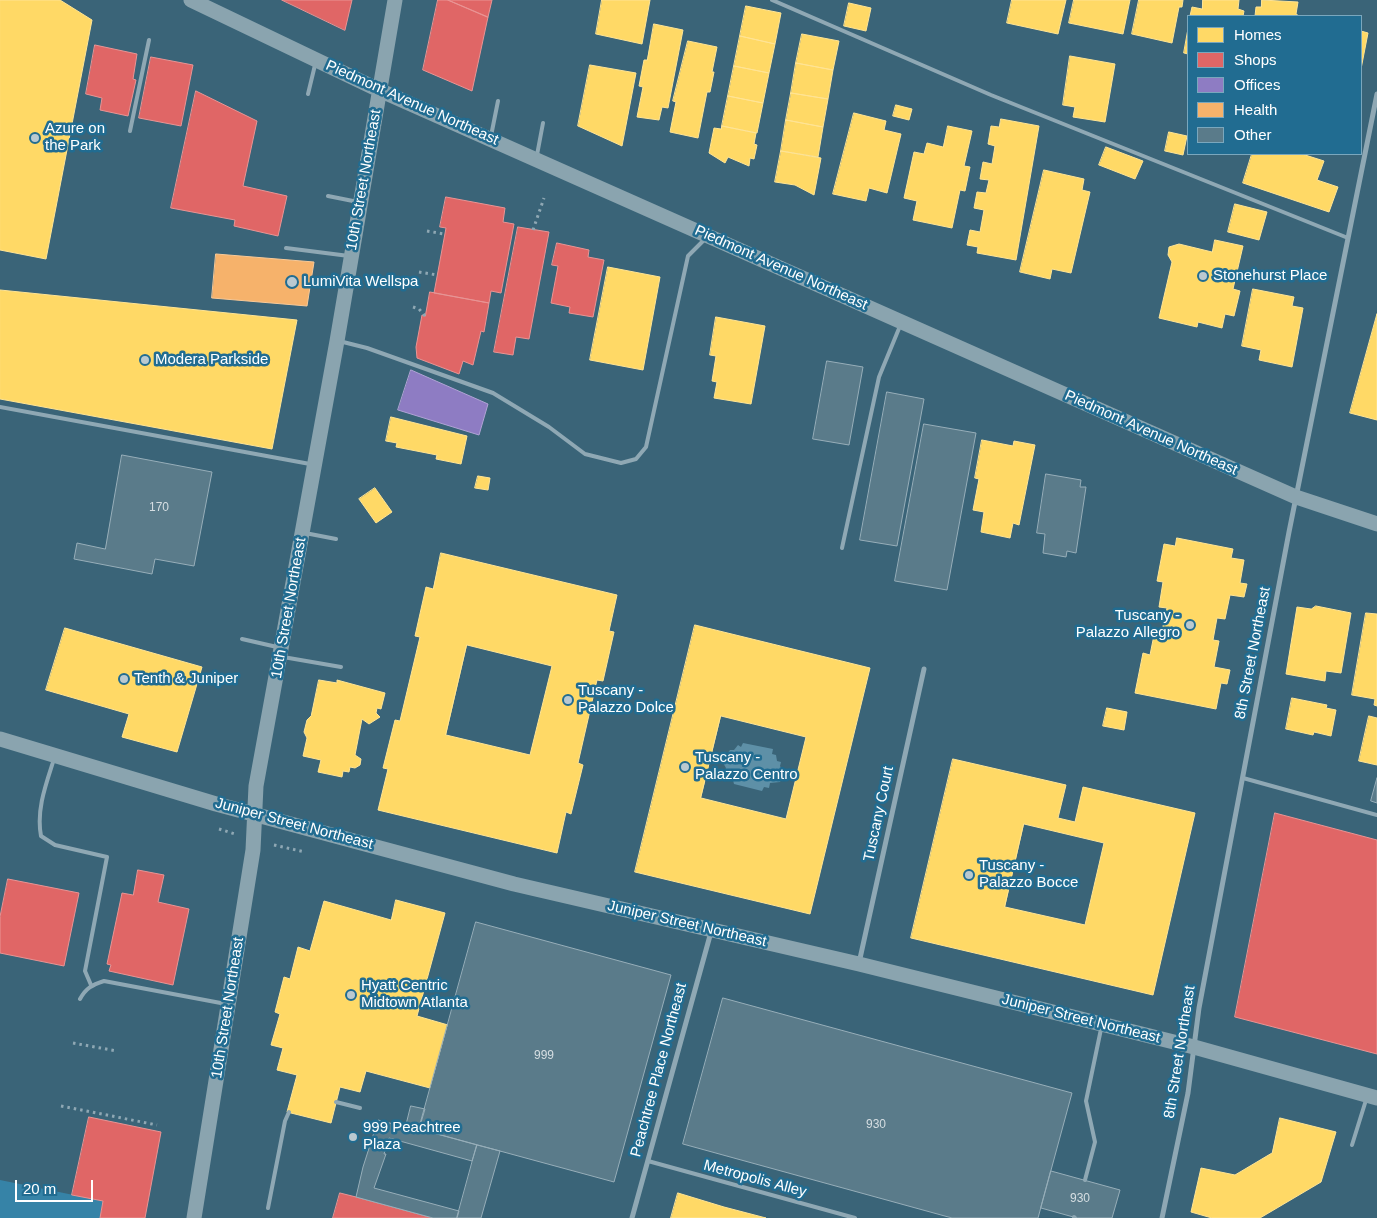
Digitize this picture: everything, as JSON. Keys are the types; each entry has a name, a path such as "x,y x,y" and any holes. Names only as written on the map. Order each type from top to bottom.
{"main road":[{"name":"Piedmont Avenue Northeast","path":"191,0 216,9 379,90 1296,497 1377,524"},
{"name":"10th Street Northeast","path":"194,1218 253,850 256,786 337,341 395,0"},
{"name":"Juniper Street Northeast","path":"0,739 216,804 514,884 859,964 1102,1024 1194,1047 1372,1097"}],"street":[{"name":"8th Street Northeast","path":"1162,1218 1188,1093 1194,1047 1242,778 1377,94"},
{"name":"Tuscany Court","path":"859,964 924,670"},
{"name":"Peachtree Place Northeast","path":"632,1218 711,930"}],"lane":[{"path":"772,0 991,95 1348,238"},
{"path":"130,131 149,40"},
{"path":"308,94 316,60"},
{"path":"490,139 498,101"},
{"path":"536,160 543,123"},
{"path":"328,196 360,203"},
{"path":"337,341 367,348 493,393 549,427 584,454 621,463 636,458 646,446 688,256 708,235"},
{"path":"286,248 351,257"},
{"path":"842,548 879,377 902,322"},
{"path":"0,407 315,465"},
{"path":"303,532 336,539"},
{"path":"242,640 341,667"},
{"path":"55,754 41,801 38,822 41,836 54,845 107,857 85,971 91,985"},
{"path":"1242,778 1377,815"},
{"path":"80,999 84,990 91,985 104,981 228,1005"},
{"path":"1085,1180 1095,1142 1086,1101 1102,1024"},
{"path":"1352,1144 1372,1097"},
{"path":"336,1102 360,1108"},
{"path":"268,1208 285,1121 289,1112"},
{"name":"Metropolis Alley","path":"648,1161 856,1218"}],"path":[{"path":"533,230 544,198"},
{"path":"426,231 444,234"},
{"path":"419,272 437,275"},
{"path":"412,307 419,308 426,316"},
{"path":"72,1043 117,1050"},
{"path":"61,1106 157,1124"}],"shaded area":[{"path":"743,743 773,749 772,754 776,755 777,761 781,762 780,766 784,773 780,782 770,783 769,788 764,787 762,791 734,784 733,780 728,778 729,774 725,771 726,768 722,761 730,750 734,750 738,745 741,747"},
{"path":"0,1180 103,1201 100,1218 0,1218"}],"building: Homes":[{"name":"Azure on the Park","path":"0,0 60,0 92,20 46,259 0,250"},
{"path":"602,0 650,0 642,44 596,34"},
{"path":"1012,0 1066,0 1058,34 1007,23"},
{"path":"1074,0 1130,0 1123,34 1069,23"},
{"path":"1139,0 1183,0 1182,7 1179,7 1172,43 1132,34"},
{"path":"1203,0 1239,0 1238,9 1244,11 1243,15 1190,15 1192,7 1202,9"},
{"path":"1262,0 1298,2 1296,14 1298,15 1255,15 1256,7 1261,7"},
{"path":"849,3 871,8 866,31 844,26"},
{"path":"746,6 781,13 775,44 740,36"},
{"path":"654,24 683,30 668,108 662,107 659,120 637,117 643,87 639,86 644,60 647,60"},
{"path":"1362,31 1368,33 1362,64"},
{"path":"802,34 839,41 833,70 796,63"},
{"path":"1187,35 1187,54 1184,53"},
{"path":"740,36 775,44 769,73 734,66"},
{"path":"688,41 717,47 710,92 707,92 698,138 670,132 676,102 673,101"},
{"path":"1070,56 1115,64 1105,122 1073,117 1075,107 1063,105"},
{"path":"796,63 833,70 828,99 791,93"},
{"path":"590,65 636,73 622,146 578,126"},
{"path":"734,66 769,73 763,103 728,96"},
{"path":"791,93 828,99 823,127 786,120"},
{"path":"728,96 763,103 757,133 722,126"},
{"path":"896,105 912,109 909,120 893,116"},
{"path":"854,113 886,121 884,130 901,134 887,193 869,188 866,201 833,194"},
{"path":"1001,119 1039,126 1016,260 977,253 978,247 967,245 970,230 980,232 984,210 974,208 977,192 986,193 989,180 980,179 983,162 992,164 995,146 988,144 991,126 999,127"},
{"path":"786,120 823,127 818,157 781,151"},
{"path":"722,126 756,133 754,144 757,145 754,159 750,158 749,166 728,157 725,163 709,153 714,128 721,129"},
{"path":"948,126 972,131 964,166 970,167 965,191 960,190 952,228 913,220 917,201 904,198 914,152 924,154 927,143 943,147"},
{"path":"1169,132 1187,136 1183,155 1165,151"},
{"path":"1106,147 1143,161 1135,179 1099,165"},
{"path":"781,151 821,158 814,195 795,185 775,182"},
{"path":"1252,155 1305,155 1324,161 1317,180 1338,187 1329,212 1243,183"},
{"path":"1044,170 1084,179 1082,190 1090,192 1071,273 1052,269 1050,279 1020,272"},
{"path":"1235,204 1267,212 1259,240 1228,232"},
{"name":"Stonehurst Place","path":"1215,240 1243,246 1233,289 1240,291 1234,316 1225,314 1222,328 1198,322 1197,327 1159,318 1172,262 1168,255 1169,247 1179,244 1212,252"},
{"path":"608,267 660,277 643,370 590,360"},
{"path":"1253,289 1294,297 1292,306 1303,308 1292,367 1259,360 1261,350 1242,346"},
{"name":"Modera Parkside","path":"0,290 297,320 272,449 0,399"},
{"path":"1377,314 1377,420 1350,413"},
{"path":"716,317 765,326 751,404 714,398 717,382 712,381 716,356 710,355"},
{"path":"391,417 467,436 461,464 436,459 437,455 396,447 397,443 386,441"},
{"path":"982,440 1013,446 1014,441 1035,445 1019,525 1013,523 1010,538 981,532 984,512 973,510 979,479 975,478"},
{"path":"478,476 490,478 488,490 475,488"},
{"path":"375,488 392,512 376,523 359,499"},
{"name":"Tuscany - Palazzo Allegro","path":"1177,538 1233,549 1231,558 1244,560 1240,583 1247,584 1244,597 1230,595 1225,619 1217,618 1213,640 1219,641 1214,667 1230,670 1227,684 1221,683 1216,709 1135,693 1143,653 1150,655 1155,630 1162,631 1167,608 1159,607 1163,582 1157,581 1164,544 1175,546"},
{"name":"Tuscany - Palazzo Dolce","path":"441,553 617,595 609,631 614,632 603,681 597,680 578,763 583,765 571,814 566,812 557,853 378,810 388,769 383,768 395,720 400,721 420,637 415,636 426,587 433,589","holes":["467,645 552,666 530,755 446,735"]},
{"path":"1316,606 1351,613 1341,673 1326,671 1325,681 1286,674 1297,607 1311,609"},
{"path":"1366,613 1377,614 1377,706 1374,705 1375,699 1352,695"},
{"name":"Tuscany - Palazzo Centro","path":"695,625 870,668 810,914 635,872","holes":["721,716 806,737 786,819 701,798"]},
{"name":"Tenth & Juniper","path":"65,628 202,667 177,752 122,737 129,714 46,690"},
{"path":"319,680 337,683 337,680 385,693 381,709 377,708 376,713 380,717 369,724 362,719 355,755 361,759 360,765 355,768 350,767 349,772 343,771 342,777 318,772 321,760 303,756 307,738 304,732 307,720 311,716"},
{"path":"1292,698 1327,705 1326,708 1336,710 1331,736 1314,732 1313,735 1286,729"},
{"path":"1107,708 1127,712 1124,730 1103,726"},
{"path":"1369,716 1377,718 1377,765 1359,761"},
{"name":"Tuscany - Palazzo Bocce","path":"953,759 1066,785 1058,818 1075,822 1083,787 1195,813 1153,995 911,938","holes":["1024,824 1104,843 1085,925 1005,907"]},
{"name":"Hyatt Centric Midtown Atlanta","path":"396,900 445,913 417,1016 448,1025 430,1088 366,1071 360,1092 340,1087 331,1123 287,1112 297,1075 277,1070 283,1048 271,1045 280,1014 275,1012 284,977 290,979 298,947 310,951 324,901 391,920"},
{"path":"1280,1118 1336,1132 1321,1182 1260,1218 1212,1218 1191,1212 1201,1168 1235,1175 1272,1153"},
{"path":"678,1193 724,1207 766,1218 671,1218"}],"building: Shops":[{"path":"282,0 352,0 345,30"},
{"path":"438,0 448,0 488,17 472,91 423,70"},
{"path":"448,0 492,0 488,17"},
{"path":"95,45 137,54 133,79 136,80 128,116 100,110 102,98 86,94"},
{"path":"151,57 193,65 181,126 139,118"},
{"path":"196,91 257,121 243,186 287,196 278,236 234,226 235,220 171,208"},
{"path":"446,197 505,208 503,222 514,224 501,293 491,291 489,303 434,293 446,228 440,227"},
{"path":"518,227 549,232 529,339 516,337 513,355 494,352"},
{"path":"557,243 589,250 588,257 604,260 593,317 569,313 570,307 551,303 558,266 552,265"},
{"path":"430,292 489,303 484,332 481,331 473,365 463,361 459,374 417,358 416,347 422,315 425,316"},
{"path":"1275,813 1377,840 1377,1054 1235,1017"},
{"path":"138,870 164,875 158,902 189,909 173,985 109,971 111,965 107,964 122,893 133,895"},
{"path":"8,879 79,893 64,966 0,953 0,917"},
{"path":"89,1117 161,1132 145,1218 100,1218 103,1201 72,1195"},
{"path":"340,1193 356,1197 433,1218 333,1218"}],"building: Offices":[{"path":"411,370 488,404 479,435 398,410"}],"building: Health":[{"path":"216,254 314,262 307,306 212,298"}],"building: Other":[{"path":"827,361 863,367 849,445 813,439"},
{"path":"887,392 924,399 897,546 860,540"},
{"path":"924,424 976,433 947,590 895,581"},
{"path":"122,455 212,472 194,566 155,559 152,574 74,559 77,543 105,549"},
{"path":"1046,474 1081,480 1080,487 1086,487 1076,553 1067,551 1066,557 1043,553 1045,534 1037,533"},
{"path":"1377,778 1377,803 1371,801"},
{"path":"476,922 671,975 614,1182 419,1129"},
{"path":"723,998 1072,1093 1038,1218 952,1218 683,1144"},
{"path":"411,1106 425,1109 419,1129 477,1145 472,1161 389,1138 384,1154 386,1154 374,1188 459,1211 457,1218 433,1218 356,1197 363,1167 378,1120 405,1127"},
{"path":"477,1145 500,1151 481,1218 457,1218"},
{"path":"1051,1171 1120,1190 1112,1218 1077,1218 1041,1208"}],"place":[{"name":"Azure on the Park","path":"35,138"},
{"name":"Stonehurst Place","path":"1203,276"},
{"name":"LumiVita Wellspa","path":"292,282"},
{"name":"Modera Parkside","path":"145,360"},
{"name":"Tuscany - Palazzo Allegro","path":"1190,625"},
{"name":"Tenth & Juniper","path":"124,679"},
{"name":"Tuscany - Palazzo Dolce","path":"568,700"},
{"name":"Tuscany - Palazzo Centro","path":"685,767"},
{"name":"Tuscany - Palazzo Bocce","path":"969,875"},
{"name":"Hyatt Centric Midtown Atlanta","path":"351,995"},
{"name":"999 Peachtree Plaza","path":"353,1137"}]}
